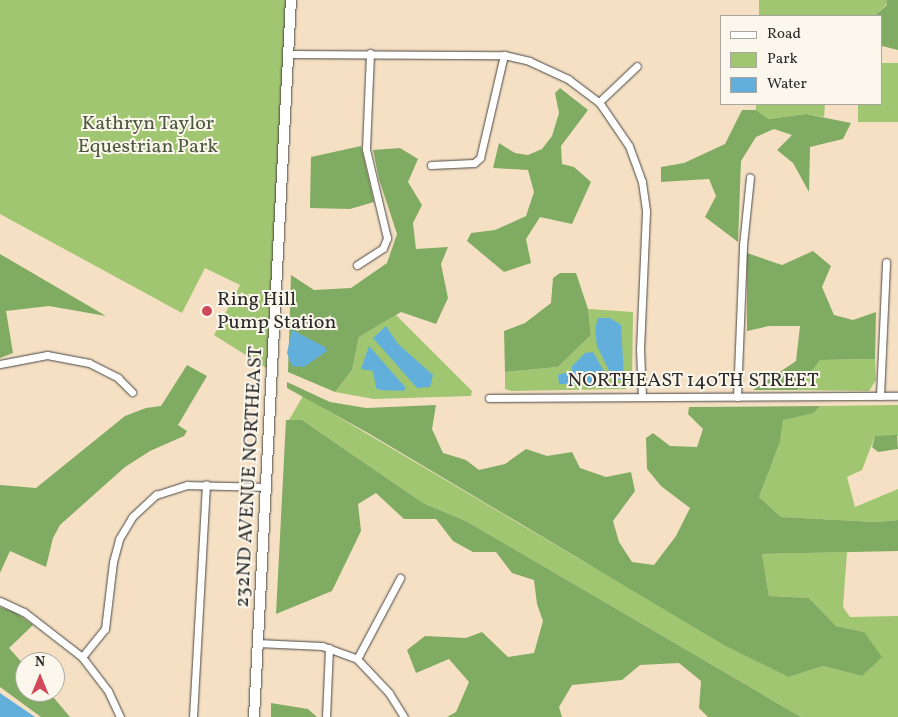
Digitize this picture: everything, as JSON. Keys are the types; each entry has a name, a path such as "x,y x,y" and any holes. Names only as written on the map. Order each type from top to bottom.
{"street":[{"name":"232ND AVENUE NORTHEAST","path":"254,717 291,0"},
{"path":"357,265 383,248 387,238 366,149 370,53"},
{"path":"289,54 504,54 529,61 568,79 599,102 629,146 642,182 646,212 640,349 642,397"},
{"path":"431,165 474,164 480,158 504,54"},
{"path":"599,102 637,66"},
{"path":"737,397 743,245 750,177"},
{"path":"880,396 886,262"},
{"path":"0,364 47,356 89,363 118,378 132,392"},
{"name":"NORTHEAST 140TH STREET","path":"489,398 898,396"},
{"path":"82,656 104,628 113,562 119,539 132,517 156,495 186,484 267,487"},
{"path":"193,717 206,484"},
{"path":"357,659 400,578"},
{"path":"0,601 24,612 82,656 108,691 120,717"},
{"path":"257,643 329,648 357,659 389,693 404,717"},
{"path":"326,717 329,648"}],"green space":[{"name":"Kathryn Taylor Equestrian Park","path":"0,0 291,0 274,373 214,335 240,285 205,268 182,313 0,214"},
{"path":"759,0 887,0 887,4 875,15 759,15"},
{"path":"887,0 898,0 898,50 883,46 883,15 875,15 887,5"},
{"path":"883,63 898,63 898,122 858,122 858,105 883,105"},
{"path":"560,88 588,110 561,146 562,164 574,167 591,182 572,224 540,217 526,239 531,263 504,272 467,241 471,233 495,230 526,216 534,192 528,170 493,168 499,143 515,153 528,155 542,149 552,136 559,113 555,93"},
{"path":"756,105 825,105 824,117 806,114 767,119 756,110"},
{"path":"742,110 756,110 768,119 806,114 851,123 843,139 810,147 809,192 793,163 777,150 792,135 774,129 756,137 741,161 738,242 705,217 716,196 709,179 661,182 661,167 684,163 725,144"},
{"path":"361,146 374,202 350,209 310,208 311,157"},
{"path":"400,148 418,159 408,182 422,205 413,223 416,249 448,247 441,264 448,298 436,324 401,312 359,337 352,370 335,392 288,372 291,275 314,290 351,288 387,263 397,234 379,179 373,150"},
{"path":"813,251 831,266 822,287 834,315 853,320 876,312 875,359 820,360 797,390 753,390 796,361 800,326 769,326 747,331 747,253 782,265"},
{"path":"0,254 106,316 49,306 6,311 13,353 0,358"},
{"path":"560,273 576,273 588,309 591,335 558,367 505,372 504,331 525,323 551,303 553,278"},
{"path":"588,309 633,312 632,382 626,389 511,391 505,389 505,372 558,367 591,335"},
{"path":"396,315 472,391 471,396 374,399 335,392 352,370 359,337"},
{"path":"875,359 876,380 869,391 797,390 819,360"},
{"path":"187,365 207,376 178,425 187,431 184,436 150,451 125,467 60,525 53,538 46,567 10,551 0,573 0,485 36,488 125,416 146,408 161,406"},
{"path":"287,382 330,402 366,408 436,405 432,429 443,453 466,460 479,470 505,464 526,449 547,456 572,452 580,468 606,477 631,472 635,491 613,521 619,542 632,562 654,565 676,536 690,508 661,486 647,469 646,438 653,433 670,446 697,447 703,429 688,414 689,407 820,406 814,413 783,420 780,442 759,497 781,517 877,522 898,520 898,551 762,554 769,596 809,598 836,626 864,632 882,657 862,676 823,666 789,677 724,645 368,433 287,388"},
{"path":"303,396 581,560 789,677 823,666 862,676 864,632 836,626 809,598 769,596 762,554 847,552 843,607 850,617 898,616 898,717 801,717 466,521 423,503 302,420 289,420"},
{"path":"898,405 898,436 875,436 862,470 847,477 855,507 898,489 898,520 877,522 781,517 759,497 780,442 783,419 814,413 820,406"},
{"path":"286,420 302,420 423,503 466,521 801,717 708,717 699,708 701,681 679,663 640,665 622,680 572,685 559,707 562,717 447,717 456,712 469,682 449,659 416,673 407,650 425,636 466,638 482,632 508,657 534,653 543,621 537,604 534,580 512,573 496,552 473,552 453,541 436,519 404,519 376,493 358,504 361,531 332,591 276,614"},
{"path":"897,435 898,449 878,452 872,447 875,436"},
{"path":"0,607 16,613 33,625 9,648 15,655 15,698 0,687"},
{"path":"20,702 57,702 70,717 41,717"},
{"path":"271,703 308,709 317,717 271,717"}],"water":[{"path":"598,318 610,318 621,325 624,378 614,381 597,346 595,329"},
{"path":"386,326 398,344 433,375 430,387 417,388 373,338"},
{"path":"292,330 325,347 327,351 304,367 292,366 287,353"},
{"path":"369,346 406,388 403,391 380,390 376,388 373,371 361,369"},
{"path":"593,352 608,378 605,384 559,384 558,375 572,371 572,366 585,353"},
{"path":"0,693 35,717 0,717"}],"place":[{"name":"Ring Hill Pump Station","path":"207,311"}]}
